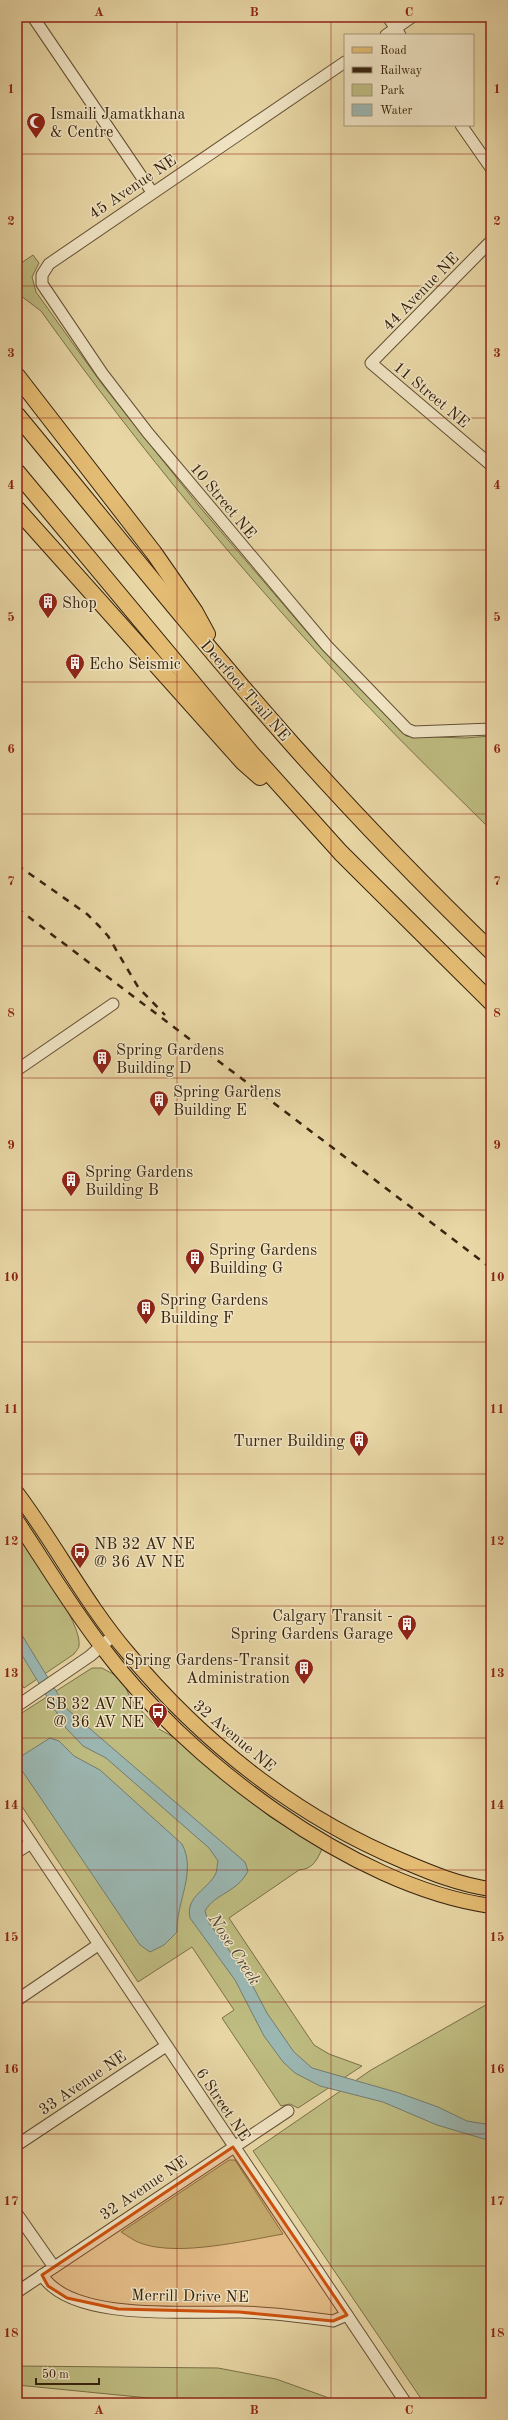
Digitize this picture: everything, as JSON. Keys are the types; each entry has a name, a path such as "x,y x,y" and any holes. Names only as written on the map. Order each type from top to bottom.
{"highway":[{"path":"17,376 154,553 195,612 226,668"},
{"name":"Deerfoot Trail NE","path":"17,415 226,668 292,744 400,862 491,951"},
{"path":"17,472 251,753 341,853"},
{"path":"17,509 243,762 341,853 491,1002"}],"main road":[{"name":"32 Avenue NE","path":"17,1493 114,1636 173,1704 211,1740 286,1798 335,1828 382,1852 440,1875 466,1884 491,1889"},
{"name":"32 Avenue NE","path":"17,1522 101,1647 162,1715 203,1756 278,1813 370,1866 418,1886 463,1901 491,1906"}],"street":[{"path":"33,17 152,192"},
{"path":"388,17 398,32 412,17"},
{"name":"45 Avenue NE","path":"42,275 49,264 152,192 344,63"},
{"path":"462,126 491,168"},
{"name":"44 Avenue NE","path":"371,363 491,241"},
{"name":"10 Street NE","path":"42,275 42,284 47,294 102,373 148,433 327,646 406,729 414,732 491,729"},
{"name":"11 Street NE","path":"371,363 491,465"},
{"path":"17,1070 113,1004"},
{"path":"21,1703 76,1666 114,1636"},
{"name":"6 Street NE","path":"17,1822 98,1946 406,2403"},
{"path":"17,1852 31,1843"},
{"path":"17,2000 98,1946"},
{"name":"33 Avenue NE","path":"17,2145 166,2046"},
{"name":"32 Avenue NE","path":"17,2292 288,2111"},
{"path":"17,2214 54,2267"},
{"name":"Merrill Drive NE","path":"42,2275 49,2287 68,2298 118,2309 174,2313 239,2312 333,2321 347,2315"}],"highlighted area":[{"path":"233,2147 347,2315 333,2321 239,2312 118,2309 67,2298 48,2286 42,2275"}],"green space":[{"path":"33,255 39,263 32,277 36,292 102,384 199,506 318,645 406,736 465,738 491,736 491,830 378,717 277,607 195,512 155,462 116,413 41,311 17,293 17,266"},
{"path":"17,1532 65,1606 78,1636 79,1646 74,1654 24,1688 17,1677"},
{"path":"92,1668 102,1668 115,1675 126,1688 131,1700 159,1729 175,1738 211,1770 269,1816 322,1849 311,1866 299,1870 229,1918 314,2045 329,2054 362,2066 298,2108 290,2104 281,2106 222,2018 234,2010 192,1947 138,1982 17,1799 17,1716"},
{"path":"491,2002 491,2403 424,2403 253,2151 371,2070"},
{"path":"229,2160 235,2160 283,2234 212,2246 175,2248 143,2244 121,2232"},
{"path":"17,2366 218,2368 276,2379 343,2403 199,2403 17,2385"}],"water":[{"path":"17,1627 67,1709 245,1862 248,1871 243,1878 232,1889 214,1900 205,1911 209,1923 246,1973 267,2013 294,2052 312,2068 399,2093 438,2107 467,2121 491,2125 491,2141 437,2125 383,2102 320,2086 295,2073 283,2062 264,2036 235,1980 190,1918 189,1910 191,1904 198,1893 213,1879 216,1873 218,1861 209,1848 106,1758 83,1746 66,1728 17,1647"},
{"path":"50,1738 59,1741 74,1756 100,1770 182,1844 186,1855 187,1876 179,1910 177,1932 164,1945 150,1952 140,1945 21,1769 19,1761 20,1757"}],"railway":[{"path":"17,865 87,914 99,926 108,936 138,987 165,1015"},
{"path":"17,908 491,1268"}],"place":[{"name":"Ismaili Jamatkhana & Centre","path":"36,139"},
{"name":"Shop","path":"48,619"},
{"name":"Echo Seismic","path":"75,680"},
{"name":"Spring Gardens Building D","path":"102,1075"},
{"name":"Spring Gardens Building E","path":"159,1117"},
{"name":"Spring Gardens Building B","path":"71,1197"},
{"name":"Spring Gardens Building G","path":"195,1275"},
{"name":"Spring Gardens Building F","path":"146,1325"},
{"name":"Turner Building","path":"359,1457"},
{"name":"NB 32 AV NE @ 36 AV NE","path":"80,1569"},
{"name":"Calgary Transit - Spring Gardens Garage","path":"407,1641"},
{"name":"Spring Gardens-Transit Administration","path":"304,1685"},
{"name":"SB 32 AV NE @ 36 AV NE","path":"158,1729"}],"water label":[{"name":"Nose Creek","path":"235,1949"}]}
